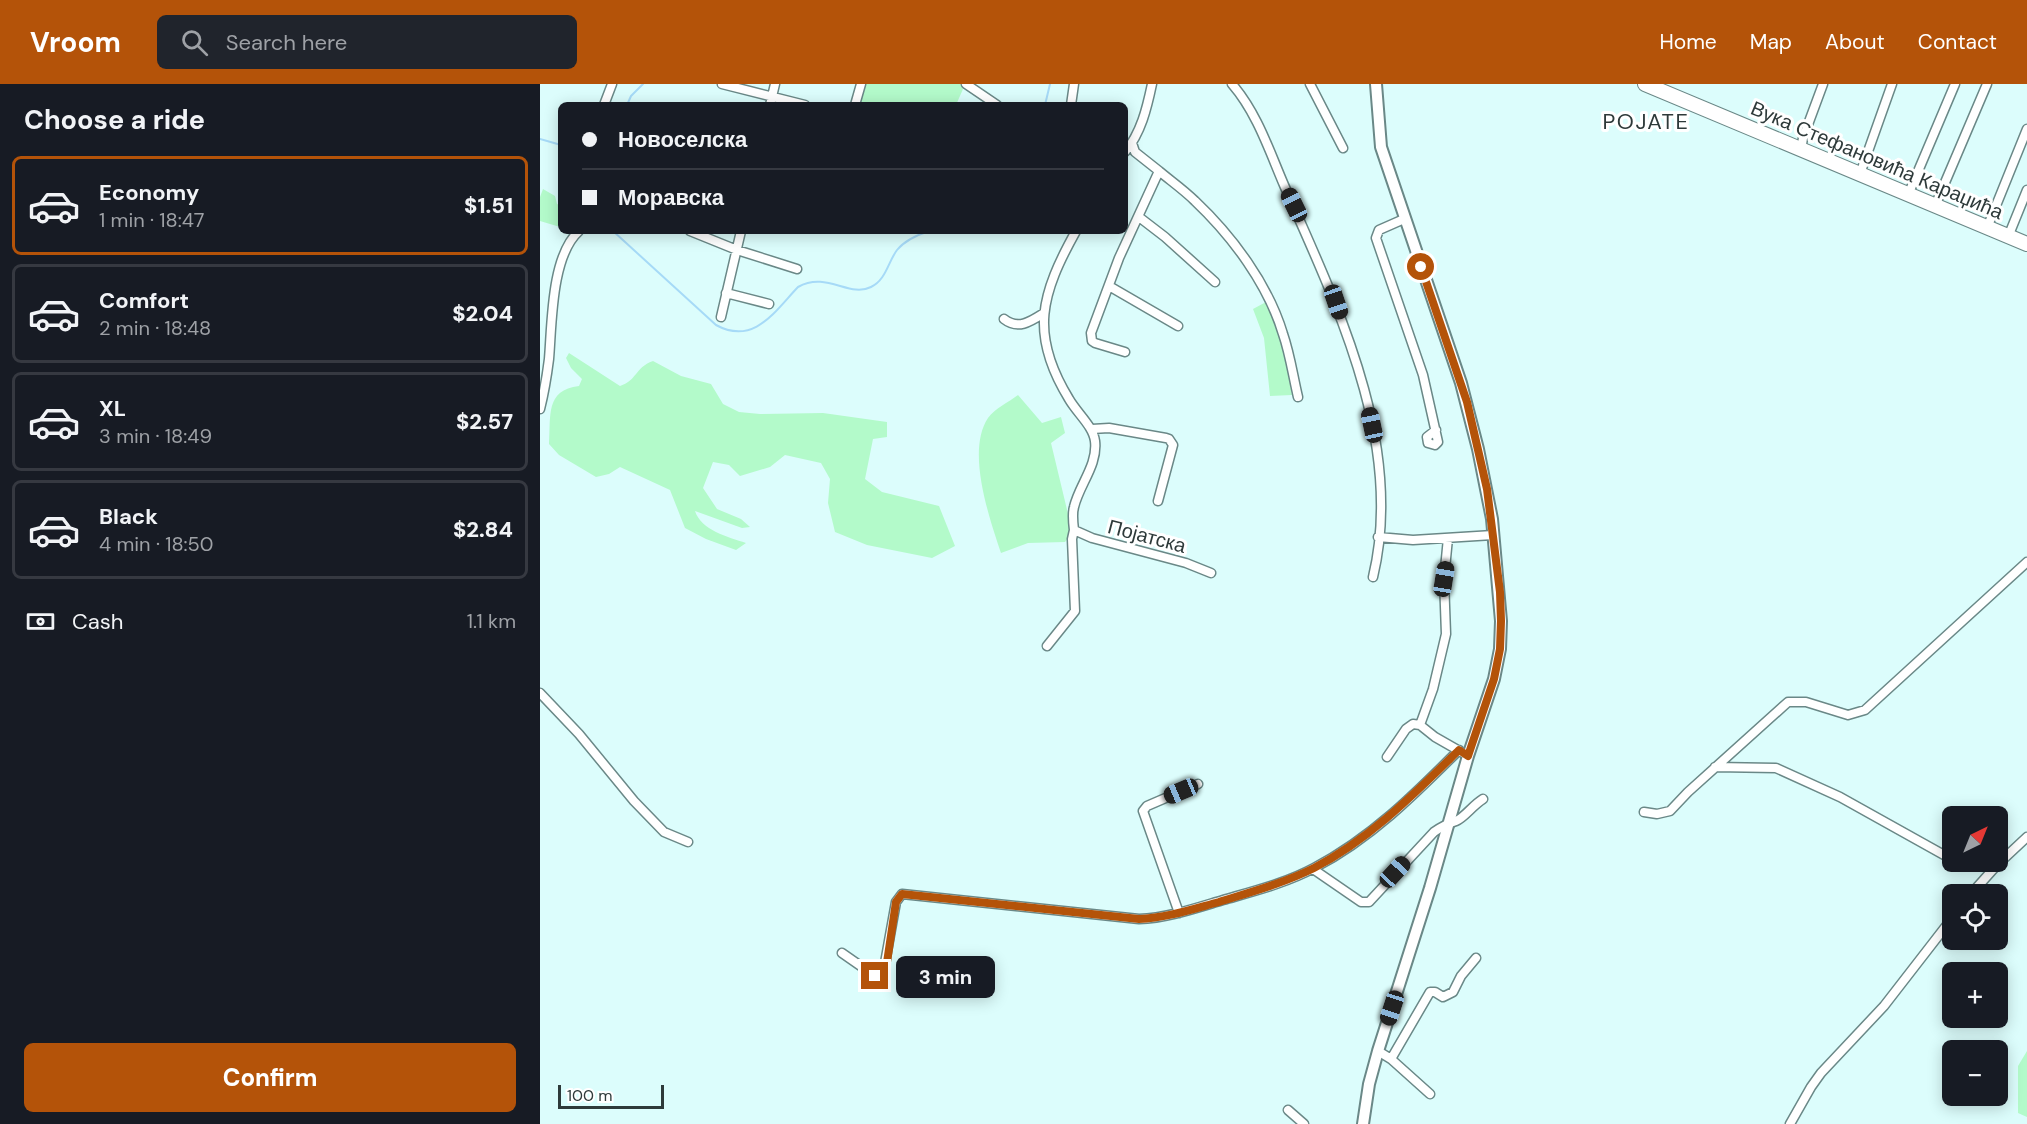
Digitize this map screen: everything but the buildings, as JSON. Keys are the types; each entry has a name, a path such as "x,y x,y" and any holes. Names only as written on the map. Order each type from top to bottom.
{"main road":[{"name":"Вука Стефановића Караџића","path":"1645,84 2027,244"}],"street":[{"path":"605,102 612,84"},
{"path":"722,84 771,101 775,84"},
{"path":"856,102 861,84"},
{"path":"966,84 993,102"},
{"path":"1071,102 1074,84"},
{"path":"1152,84 1143,120 1131,138 1135,152 1194,200 1247,262 1265,291 1283,333 1298,397"},
{"path":"1233,84 1242,95 1258,125 1331,289 1357,365 1372,425 1382,487 1382,514 1372,577"},
{"path":"1310,84 1343,148"},
{"path":"1363,1124 1369,1084 1449,822 1463,753 1494,679 1500,649 1501,611 1487,489 1467,402 1381,147 1376,84"},
{"path":"1801,150 1822,84"},
{"path":"1860,174 1892,84"},
{"path":"1908,195 1955,84"},
{"path":"1935,206 1988,84"},
{"path":"1987,228 2027,129"},
{"path":"1125,352 1095,343 1091,337 1119,258 1159,171"},
{"path":"2008,237 2027,190"},
{"path":"1139,218 1165,237 1215,282"},
{"path":"1404,219 1379,230 1376,238 1423,375 1436,430"},
{"path":"540,409 549,362 554,288 566,252 576,234"},
{"path":"697,234 737,250 798,269"},
{"path":"721,317 740,234"},
{"path":"1047,646 1075,611 1072,539 1074,508 1094,456 1095,444 1092,429 1077,413 1058,381 1048,354 1044,314 1051,281 1074,234"},
{"path":"1109,286 1178,326"},
{"path":"726,293 770,304"},
{"path":"1004,319 1013,325 1019,325 1044,314"},
{"path":"1092,429 1109,428 1166,438 1172,442 1158,501"},
{"name":"Појатска","path":"1074,530 1092,538 1175,560 1211,573"},
{"path":"1378,537 1397,539 1493,535"},
{"path":"1420,725 1433,689 1446,634 1444,579 1448,538"},
{"path":"1644,812 1657,814 1670,811 1788,702 1806,702 1848,715 1865,710 2027,562"},
{"path":"540,693 579,734 634,801 664,832 688,842"},
{"path":"1387,757 1410,725 1420,725 1435,737 1463,753"},
{"path":"843,953 875,976 884,974 896,902 902,894 1152,919 1267,887 1313,869 1374,830 1463,753"},
{"path":"1715,767 1776,768 1840,797 1942,853"},
{"path":"1179,913 1143,811 1147,806 1198,784"},
{"path":"1313,869 1366,903 1434,832 1449,822 1458,820 1471,807 1483,800"},
{"path":"1980,884 2027,837"},
{"path":"1790,1124 1821,1073 1884,1006 1942,931"},
{"path":"1391,1059 1430,992 1433,991 1443,997 1451,994 1476,958"},
{"path":"1378,1052 1391,1059 1430,1094"},
{"path":"1288,1110 1304,1124"}],"green space":[{"path":"863,84 960,84 963,89 957,102 861,102 860,96"},
{"path":"543,189 555,196 558,204 558,226 540,221 540,197"},
{"path":"1266,302 1281,333 1292,395 1270,396 1264,338 1253,309"},
{"path":"569,353 620,386 630,381 642,367 653,361 681,376 711,384 723,404 739,412 823,413 887,422 887,437 873,439 865,479 882,492 939,506 955,546 932,558 867,545 835,532 828,503 830,479 821,463 785,455 770,467 740,476 729,465 713,462 703,488 717,509 741,519 750,527 742,528 695,511 698,518 709,528 746,543 736,550 706,539 685,528 670,490 620,467 609,474 596,477 559,455 549,444 550,414 555,399 568,388 579,386 582,379 571,368 566,358"},
{"path":"1018,395 1042,423 1061,417 1065,433 1051,443 1071,534 1065,542 1028,543 1001,553 982,484 979,448 988,418 998,408"},
{"path":"2027,1051 2027,1117 2018,1113 2018,1066"}],"waterway":[{"path":"628,102 643,84"},
{"path":"1046,102 1050,84"},
{"path":"540,139 558,144"},
{"path":"616,234 716,325 729,330 742,331 753,329 763,323 798,287 809,283 828,283 863,290 871,287 880,280 900,246 922,234"}],"district":[{"name":"POJATE","path":"1646,121"}],"route":[{"path":"875,976 880,977 886,969 896,902 902,894 1139,919 1152,919 1192,910 1267,887 1313,869 1374,830 1459,750 1468,756 1494,679 1500,649 1500,592 1487,489 1467,402 1421,267"}]}
